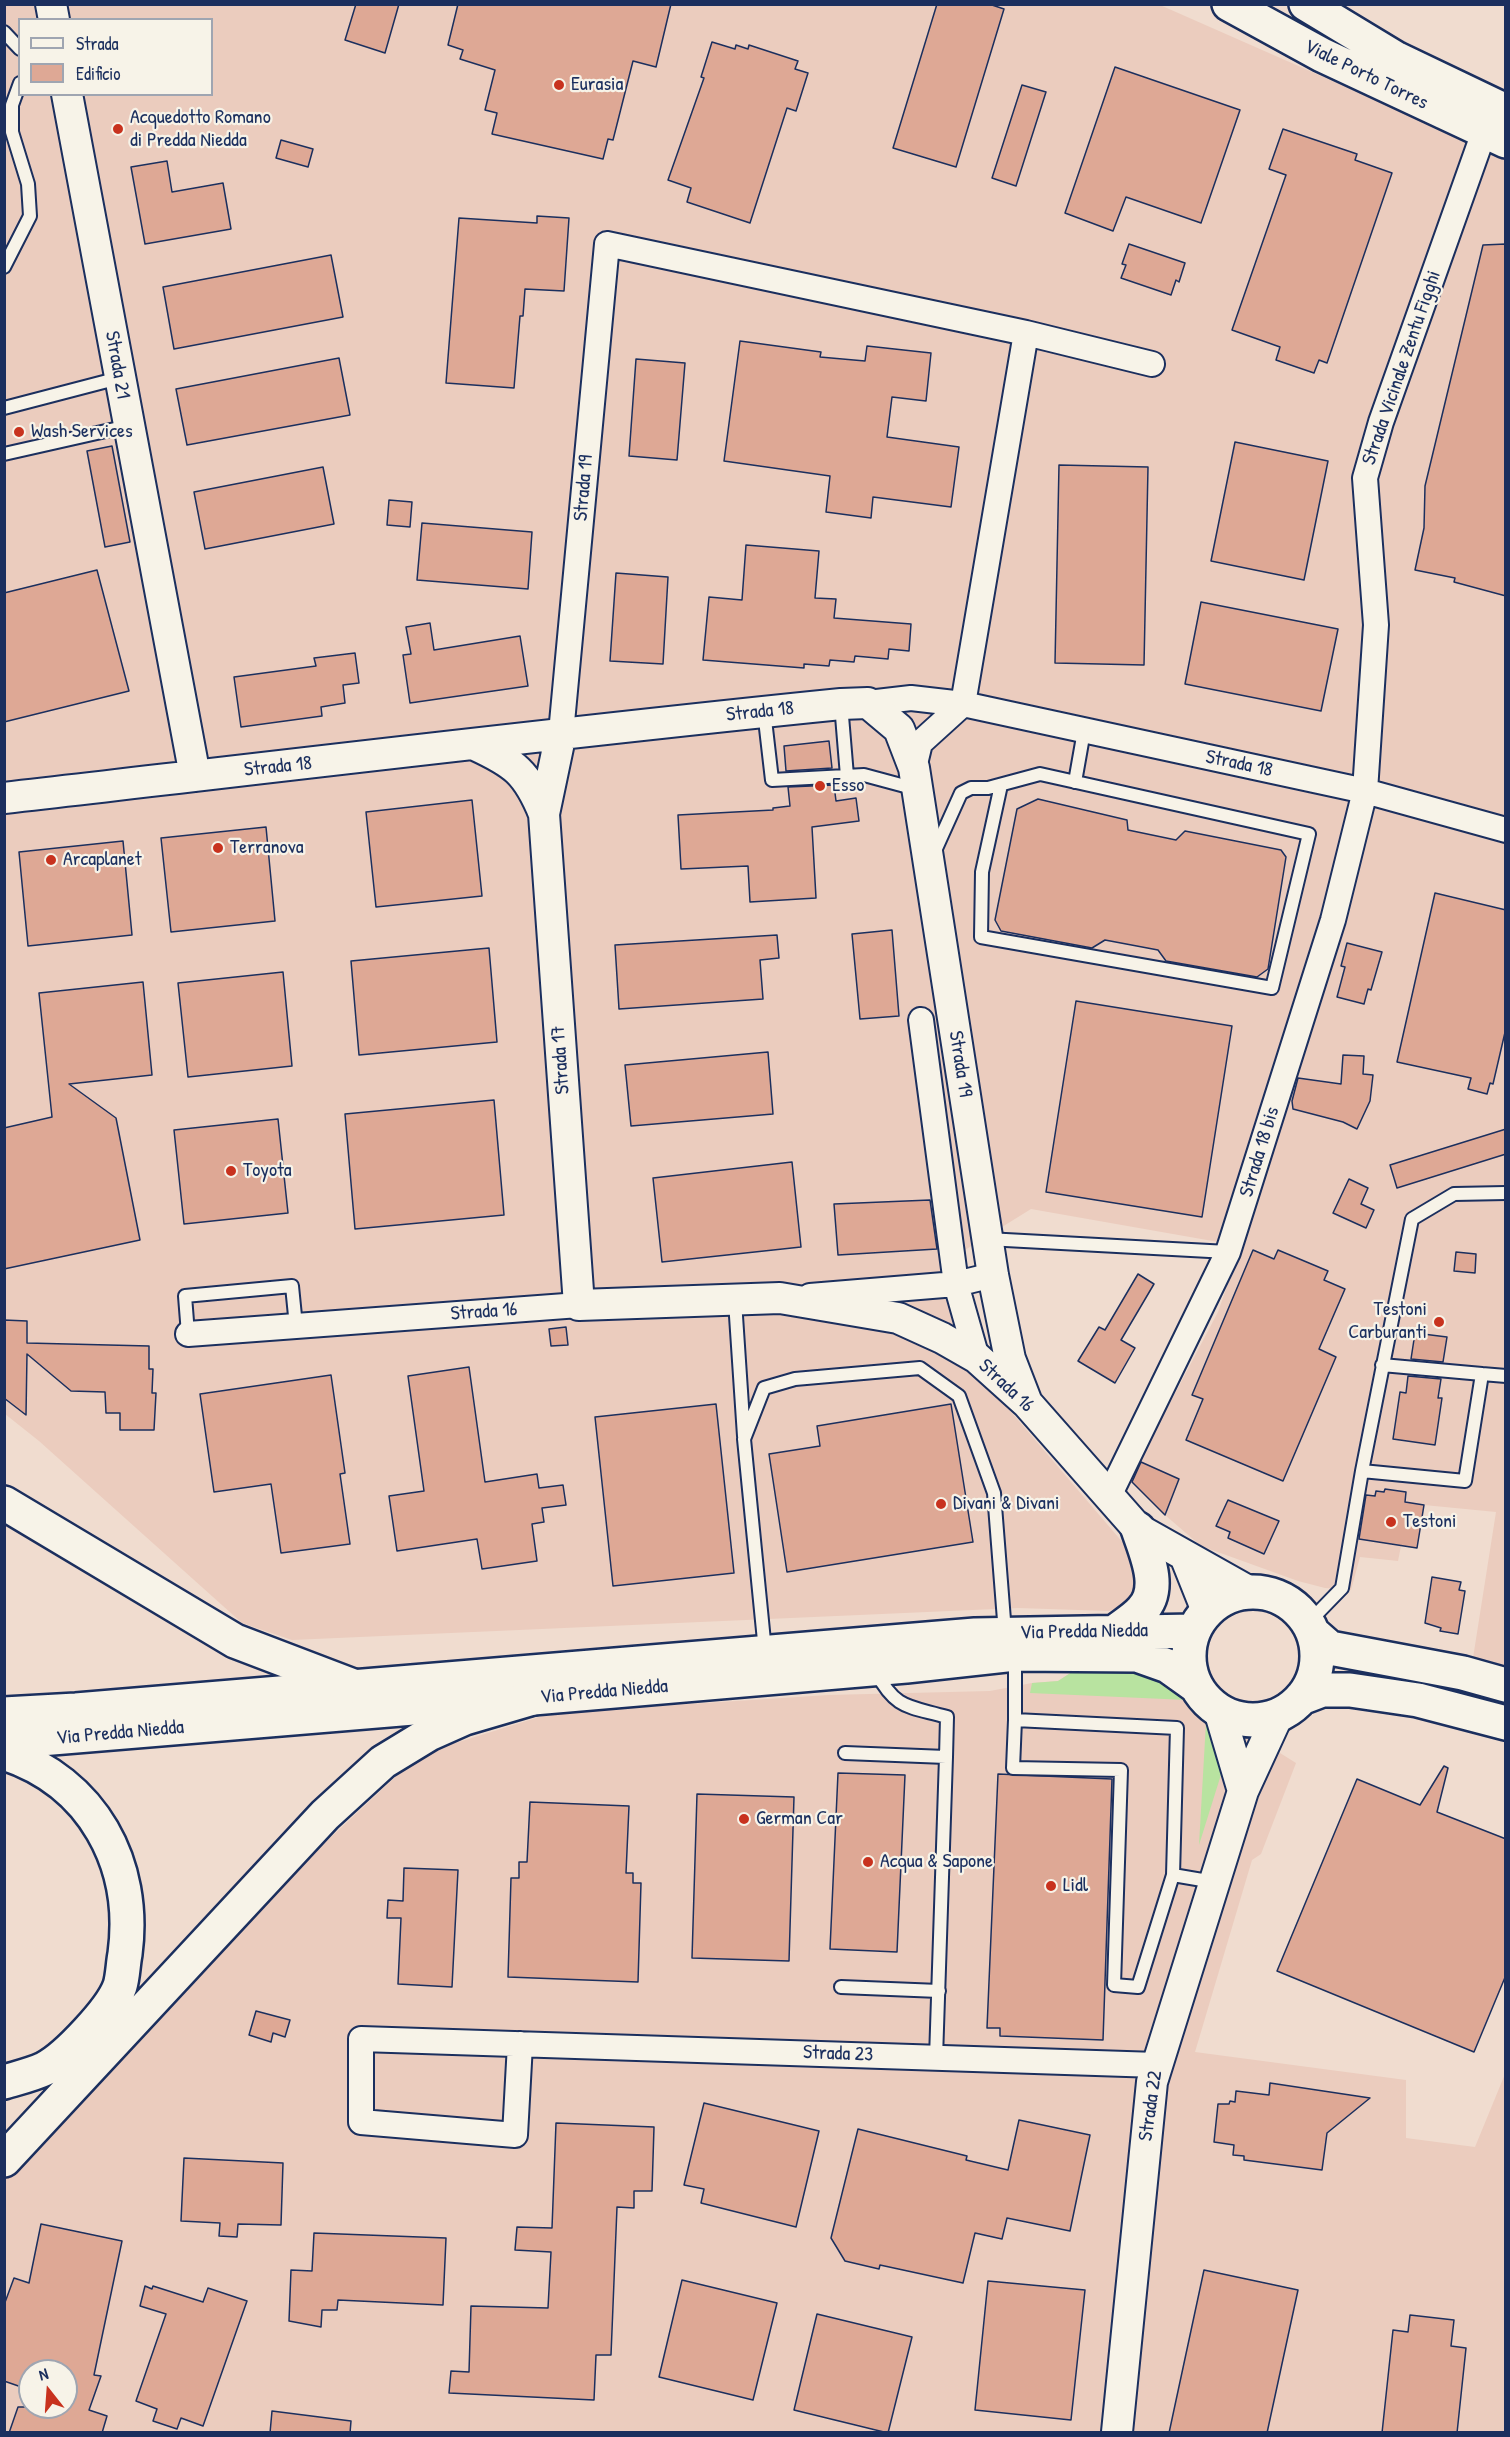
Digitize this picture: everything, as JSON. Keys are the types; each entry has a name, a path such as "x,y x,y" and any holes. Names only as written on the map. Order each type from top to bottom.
{"main road":[{"name":"Viale Porto Torres","path":"1229,4 1322,55 1498,128"},
{"name":"Viale Porto Torres","path":"1306,4 1397,59 1498,128"},
{"path":"4,1503 235,1641 353,1686"},
{"path":"1116,1631 1144,1608 1153,1592 1152,1575 1138,1529"},
{"path":"1506,1685 1463,1673 1330,1648 1297,1609 1283,1599 1267,1593 1250,1592 1219,1601 1200,1621 1189,1649 1190,1668 1196,1686 1219,1710 1233,1717 1248,1720 1263,1719 1322,1690 1350,1690 1419,1700 1506,1723"},
{"name":"Via Predda Niedda","path":"4,1742 873,1669 1010,1644 1200,1621"},
{"path":"1289,1707 1309,1687 1316,1668 1317,1647 1311,1628"},
{"name":"Via Predda Niedda","path":"4,1714 766,1653 1010,1644 1137,1655 1168,1666 1196,1686"},
{"path":"4,2160 325,1815 383,1762 429,1734 465,1718 533,1698"},
{"path":"4,1753 23,1759 69,1789 104,1828 124,1878 128,1929 120,1986 90,2032 45,2068 4,2082"}],"street":[{"name":"Strada 21","path":"67,96 195,776"},
{"name":"Strada Vicinale Zentu Figghi","path":"1365,790 1377,626 1365,478 1381,422 1498,128"},
{"name":"Strada 19","path":"561,733 608,244 1026,333"},
{"path":"963,704 1026,333 1152,364"},
{"name":"Strada 18","path":"4,798 475,745 561,733 911,698 963,704 1365,790 1506,830"},
{"name":"Strada 19","path":"855,704 898,729 916,779 993,1275 1010,1359 1026,1403"},
{"name":"Strada 19","path":"916,779 920,743 963,704"},
{"name":"Strada 17","path":"561,733 544,814 579,1305"},
{"name":"Strada 17","path":"475,745 519,769 534,790 544,814"},
{"name":"Strada 18 bis","path":"1109,1496 1228,1252 1333,920 1365,790"},
{"path":"921,1020 956,1284 977,1358"},
{"name":"Strada 16","path":"188,1334 579,1305 780,1298 956,1284 993,1275"},
{"name":"Strada 16","path":"780,1298 898,1318 942,1338 977,1358 1026,1403 1138,1529 1250,1592"},
{"name":"Strada 19","path":"963,1308 1010,1359"},
{"path":"1185,1556 1200,1621"},
{"name":"Strada 22","path":"1117,2433 1152,2082 1243,1791 1289,1707"},
{"path":"1219,1710 1243,1791"},
{"name":"Strada 23","path":"520,2044 515,2135 361,2122 361,2039 520,2044 936,2058 1157,2065"}],"lane":[{"path":"4,32 18,47"},
{"path":"4,267 30,216 28,184 12,132 12,105 18,88"},
{"path":"4,408 119,378"},
{"path":"4,454 128,426"},
{"path":"847,776 855,704"},
{"path":"764,711 772,780 864,775 916,779"},
{"path":"1075,782 1084,731"},
{"path":"929,865 961,793 971,788 1000,784 1040,774 1309,834 1272,988 981,937 982,872 1000,784"},
{"path":"1311,1628 1342,1588 1362,1471 1412,1219 1454,1194 1506,1193"},
{"path":"987,1239 1228,1252"},
{"path":"188,1334 185,1296 292,1286 296,1326"},
{"path":"735,1299 744,1439 766,1653"},
{"path":"1383,1365 1506,1376"},
{"path":"744,1439 764,1388 795,1379 920,1368 959,1396 994,1493 1010,1644 1015,1720 1013,1768 1120,1770 1114,1985 1138,1987 1173,1875 1178,1728 1015,1720"},
{"path":"1362,1471 1465,1481 1482,1374"},
{"path":"873,1669 887,1693 900,1704 947,1717 936,2058"},
{"path":"845,1753 946,1757"},
{"path":"1173,1875 1214,1882"},
{"path":"841,1988 939,1991"}],"shaded area":[{"path":"4,5 1160,5 1505,157 1505,1666 1473,1658 1496,1512 1424,1505 1417,1548 1401,1546 1398,1561 1360,1557 1351,1590 1325,1588 1298,1581 1201,1546 1165,1515 1132,1482 1131,1477 1218,1312 1241,1246 1031,1209 944,1263 958,1361 983,1379 1142,1565 1138,1601 1109,1611 1018,1608 292,1640 242,1623 39,1441 5,1414"},
{"path":"1075,1670 1171,1682 1206,1722 1248,1733 1296,1763 1261,1854 1252,1860 1195,2052 1406,2080 1406,2138 1475,2147 1505,2074 1505,2432 5,2432 4,2169 269,1895 420,1754 552,1713 828,1695 990,1691 1032,1683 1058,1681"}],"green space":[{"path":"1075,1670 1152,1675 1171,1682 1187,1700 1030,1693 1032,1683 1058,1681"},
{"path":"1206,1722 1220,1745 1224,1765 1199,1845"}],"building":[{"path":"356,4 399,4 385,53 345,40"},
{"name":"Eurasia","path":"458,4 671,4 656,67 633,61 613,140 608,139 603,159 492,134 497,113 485,110 495,70 460,59 463,50 448,45"},
{"path":"937,4 989,4 1004,9 956,167 893,148"},
{"path":"712,42 735,49 736,45 748,49 749,45 798,61 795,69 808,73 796,111 787,108 750,223 687,202 691,188 668,180 704,78 701,77"},
{"path":"1115,67 1240,110 1201,223 1126,197 1113,231 1065,213"},
{"path":"1022,85 1046,92 1016,186 992,178"},
{"path":"1283,129 1357,154 1355,160 1392,173 1327,363 1319,360 1314,373 1276,360 1280,347 1232,330 1286,175 1269,169"},
{"path":"281,140 313,149 308,167 276,158"},
{"path":"167,161 172,192 223,183 231,229 145,244 131,167"},
{"path":"537,216 569,218 564,291 525,289 523,316 520,316 514,388 446,383 459,218 537,223"},
{"path":"1129,244 1185,263 1179,282 1176,280 1171,295 1121,278 1126,265 1122,264"},
{"path":"1506,244 1506,596 1454,582 1455,578 1415,570 1424,528 1425,486 1483,245"},
{"path":"331,255 343,317 174,349 163,287"},
{"path":"740,341 821,352 820,357 865,361 867,346 931,353 926,401 892,397 887,437 959,447 951,507 873,497 871,518 826,512 830,476 724,461"},
{"path":"339,358 350,415 187,445 176,389"},
{"path":"636,359 685,363 677,460 629,456"},
{"path":"1235,442 1328,461 1304,580 1211,561"},
{"path":"112,446 130,542 105,547 87,451"},
{"path":"1059,465 1148,467 1144,665 1055,663"},
{"path":"323,467 334,524 205,549 194,492"},
{"path":"389,500 412,502 410,527 387,525"},
{"path":"422,523 532,532 528,589 417,580"},
{"path":"746,545 819,551 815,598 836,599 834,618 911,624 909,651 889,649 888,659 855,656 854,662 830,660 829,666 804,664 804,668 703,660 709,597 742,600"},
{"path":"97,570 129,691 4,722 4,593"},
{"path":"616,573 668,577 663,664 610,661"},
{"path":"1201,602 1338,629 1321,711 1185,684"},
{"path":"430,623 434,650 520,636 528,686 410,703 403,655 411,654 406,627"},
{"path":"355,653 359,683 343,685 345,703 321,707 322,716 241,727 234,677 316,666 314,658"},
{"path":"829,741 832,768 786,771 784,746"},
{"path":"834,785 836,801 856,798 859,821 812,827 816,898 750,902 748,866 681,869 678,815 773,810 773,808 790,806 788,787"},
{"path":"1038,799 1127,820 1128,830 1176,840 1185,831 1281,850 1286,857 1268,969 1257,977 1166,961 1158,950 1105,940 1092,948 1001,931 995,920 1017,809"},
{"path":"472,800 482,896 376,907 366,812"},
{"path":"266,827 275,921 171,932 161,838"},
{"path":"123,841 132,935 28,946 19,852"},
{"path":"1435,893 1506,910 1506,1028 1493,1084 1490,1083 1487,1094 1468,1089 1471,1078 1397,1062"},
{"path":"892,930 899,1016 860,1019 852,934"},
{"path":"777,935 779,958 760,960 763,999 619,1009 615,945"},
{"path":"1347,943 1382,952 1371,990 1368,989 1364,1004 1337,997 1345,967 1341,966"},
{"path":"489,948 497,1042 359,1055 351,961"},
{"path":"283,972 292,1066 188,1077 178,983"},
{"path":"143,982 152,1075 69,1084 116,1118 140,1240 4,1269 4,1128 52,1117 39,993"},
{"path":"1076,1001 1232,1026 1202,1217 1046,1192"},
{"path":"768,1052 773,1114 631,1126 625,1065"},
{"path":"1343,1055 1364,1056 1363,1074 1373,1075 1370,1101 1357,1129 1343,1122 1293,1109 1292,1101 1298,1078 1341,1084"},
{"path":"494,1100 504,1215 355,1229 345,1114"},
{"name":"Toyota","path":"278,1119 288,1213 184,1224 174,1130"},
{"path":"1506,1129 1506,1154 1397,1188 1390,1165"},
{"path":"792,1162 801,1247 662,1262 653,1178"},
{"path":"1349,1179 1368,1188 1361,1204 1374,1210 1366,1228 1333,1213"},
{"path":"930,1200 937,1249 838,1255 834,1204"},
{"path":"1253,1250 1274,1259 1278,1250 1328,1271 1324,1280 1345,1289 1319,1349 1336,1357 1283,1481 1186,1440 1203,1399 1192,1395"},
{"path":"1456,1252 1476,1254 1475,1273 1454,1271"},
{"path":"1138,1274 1154,1284 1121,1340 1135,1348 1115,1383 1078,1361 1099,1327 1105,1330"},
{"path":"4,1320 27,1321 27,1343 149,1346 149,1369 153,1369 152,1393 156,1393 154,1430 120,1430 120,1413 106,1413 105,1392 71,1391 27,1354 26,1415 4,1398"},
{"path":"566,1327 568,1345 551,1346 549,1329"},
{"path":"1415,1333 1447,1337 1443,1362 1411,1359"},
{"path":"469,1367 485,1482 537,1474 539,1488 563,1485 566,1505 542,1508 544,1522 532,1524 537,1561 482,1569 477,1539 397,1551 389,1496 424,1491 408,1376"},
{"path":"331,1375 345,1473 340,1474 350,1544 281,1553 271,1484 214,1492 200,1394"},
{"path":"1408,1376 1441,1379 1438,1398 1442,1398 1435,1445 1393,1439 1400,1392 1406,1393"},
{"path":"716,1404 734,1573 613,1586 595,1417"},
{"path":"951,1404 973,1542 787,1572 769,1454 820,1446 817,1426"},
{"path":"1141,1462 1179,1479 1165,1515 1132,1482"},
{"name":"Testoni","path":"1385,1489 1406,1492 1405,1502 1424,1505 1417,1548 1359,1539 1366,1495 1375,1496 1376,1491 1384,1492"},
{"path":"1228,1500 1279,1521 1264,1554 1228,1538 1230,1532 1216,1526"},
{"path":"1432,1577 1461,1582 1459,1590 1465,1591 1458,1634 1440,1631 1441,1628 1425,1623"},
{"path":"1444,1766 1448,1768 1437,1812 1506,1839 1506,1975 1474,2052 1277,1971 1357,1779 1420,1805"},
{"name":"Acqua & Sapone","path":"838,1773 905,1775 897,1952 830,1949"},
{"name":"Lidl","path":"998,1774 1112,1779 1103,2040 1000,2036 1000,2028 987,2028"},
{"path":"697,1794 794,1797 789,1961 692,1958"},
{"path":"530,1802 629,1806 626,1873 633,1873 633,1883 641,1883 638,1982 508,1977 511,1878 519,1878 519,1862 527,1862"},
{"path":"404,1868 458,1870 452,1987 398,1984 401,1918 387,1918 388,1900 403,1901"},
{"path":"256,2011 290,2020 285,2037 273,2033 271,2042 249,2035"},
{"path":"1270,2083 1370,2098 1327,2133 1322,2170 1244,2160 1244,2156 1233,2155 1234,2145 1214,2142 1218,2104 1235,2102 1236,2091 1269,2095"},
{"path":"704,2103 819,2131 796,2227 701,2203 704,2189 684,2185"},
{"path":"1019,2120 1090,2135 1070,2231 1007,2218 1002,2239 975,2233 963,2283 880,2265 879,2269 845,2261 831,2238 858,2129 967,2156 966,2160 1008,2170"},
{"path":"556,2123 654,2127 652,2191 634,2191 634,2208 617,2207 611,2355 596,2355 594,2400 449,2393 451,2371 469,2372 471,2306 548,2308 551,2252 515,2250 517,2227 552,2228"},
{"path":"184,2158 283,2163 281,2225 238,2224 237,2237 219,2236 220,2223 181,2221"},
{"path":"41,2224 122,2241 94,2375 101,2376 89,2410 107,2416 102,2433 9,2433 18,2407 18,2419 78,2419 78,2359 18,2359 18,2386 4,2381 4,2305 14,2278 29,2283"},
{"path":"314,2233 446,2238 443,2305 338,2300 337,2310 322,2310 321,2327 289,2321 291,2270 312,2271"},
{"path":"1204,2270 1298,2290 1267,2433 1169,2433"},
{"path":"682,2280 777,2303 753,2400 659,2377"},
{"path":"988,2281 1085,2290 1071,2420 975,2410"},
{"path":"145,2286 152,2289 153,2286 203,2302 208,2288 247,2301 203,2426 181,2418 177,2429 153,2421 157,2409 136,2401 166,2314 140,2306"},
{"path":"817,2314 912,2337 888,2433 794,2410"},
{"path":"1410,2315 1454,2320 1451,2346 1466,2348 1457,2433 1382,2433 1393,2330 1408,2332"},
{"path":"272,2411 351,2421 350,2433 270,2433"}],"place":[{"name":"Eurasia","path":"559,85"},
{"name":"Acquedotto Romano di Predda Niedda","path":"118,129"},
{"name":"Wash Services","path":"19,432"},
{"name":"Esso","path":"820,786"},
{"name":"Terranova","path":"218,848"},
{"name":"Arcaplanet","path":"51,860"},
{"name":"Toyota","path":"231,1171"},
{"name":"Testoni Carburanti","path":"1439,1322"},
{"name":"Divani & Divani","path":"941,1504"},
{"name":"Testoni","path":"1391,1522"},
{"name":"German Car","path":"744,1819"},
{"name":"Acqua & Sapone","path":"868,1862"},
{"name":"Lidl","path":"1051,1886"}]}
